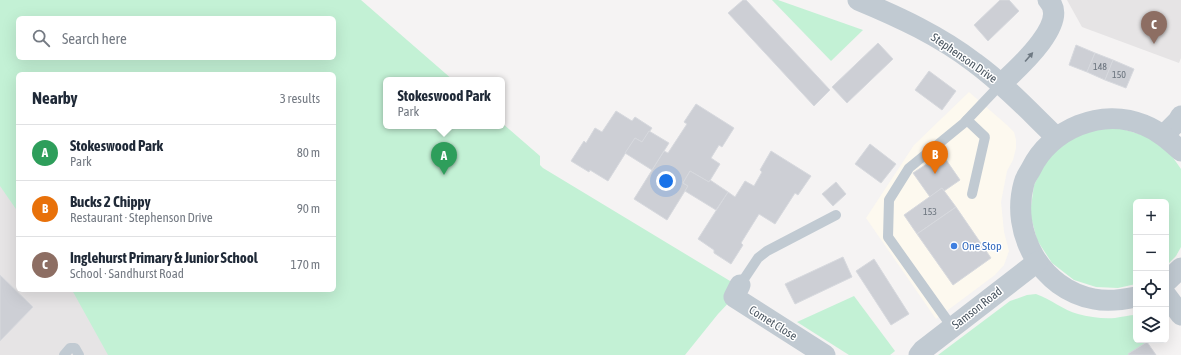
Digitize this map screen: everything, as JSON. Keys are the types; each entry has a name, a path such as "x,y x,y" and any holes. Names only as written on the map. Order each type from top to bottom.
{"street":[{"name":"Stephenson Drive","path":"858,0 912,24 942,41 975,63 1001,84 1056,137"},
{"path":"1001,84 1028,57 1050,28 1053,19 1053,11 1051,3 1048,0"},
{"path":"1164,135 1181,116"},
{"path":"1133,298 1117,301 1094,299 1072,292 1052,279 1037,262 1024,237 1020,210 1024,182 1037,157 1056,137 1076,126 1098,119 1121,119 1144,124 1164,135 1181,151"},
{"name":"Samson Road","path":"919,355 923,350 952,327 1037,262"},
{"path":"1169,279 1181,268"},
{"name":"Comet Close","path":"740,285 734,297 825,355"},
{"path":"1169,299 1181,315"}],"lane":[{"path":"952,327 888,237 889,200 909,168 967,120 1001,84"},
{"path":"967,120 985,137 972,194"},
{"path":"740,285 758,258 767,251 836,215"},
{"path":"64,355 70,348 75,348 79,355"}],"shaded area":[{"path":"1067,0 1181,0 1181,58 1179,63 1082,27"},
{"path":"969,92 1014,132 1016,148 1013,160 1007,171 1001,202 1004,232 1009,251 1004,265 995,275 936,319 866,218 914,145"},
{"path":"0,150 16,179 16,292 78,292 113,355 0,355"}],"green space":[{"path":"0,0 361,0 450,77 383,77 383,129 505,129 505,126 540,156 540,165 543,168 740,287 734,297 718,314 685,355 108,355 73,292 336,292 336,72 16,72 16,209 0,186"},
{"path":"772,0 778,0 863,30 831,61"},
{"path":"1119,128 1146,136 1169,152 1181,169 1181,247 1176,256 1169,263 1169,199 1133,199 1133,285 1118,288 1096,287 1074,280 1052,263 1037,240 1030,213 1034,185 1046,161 1066,141 1091,130"},
{"path":"1036,294 1073,312 1087,316 1115,318 1133,315 1133,343 1146,343 1128,355 938,355 1010,301 1027,295"},
{"path":"854,296 895,351 890,355 849,355 797,322"}],"building":[{"path":"743,0 746,0 830,90 814,106 728,13"},
{"path":"1000,0 1009,0 1019,11 988,41 974,25"},
{"path":"878,43 893,59 847,103 832,87"},
{"path":"1076,45 1095,53 1087,72 1069,65"},
{"path":"1095,53 1113,60 1105,80 1087,72"},
{"path":"1113,60 1134,69 1126,88 1105,80"},
{"path":"929,71 956,91 942,110 915,90"},
{"path":"696,104 734,128 722,147 719,145 711,158 720,164 709,182 690,171 683,183 688,186 667,220 634,199 664,151 668,153 687,124 684,122"},
{"path":"616,111 632,121 635,117 652,128 642,142 635,138 608,181 571,161 584,141 586,143 595,128 602,132"},
{"path":"649,131 669,143 652,170 625,153 635,138 642,142"},
{"path":"870,144 896,164 881,183 855,164"},
{"path":"771,151 811,176 798,195 795,193 775,224 759,214 741,243 743,245 731,264 714,253 714,250 698,239 728,192 735,197 745,181 754,186 762,172 760,170"},
{"path":"942,154 960,180 944,191 942,188 930,197 913,173"},
{"path":"690,171 709,182 710,180 728,192 716,210 685,191 688,186 683,183"},
{"path":"836,182 846,194 833,206 822,194"},
{"path":"942,188 956,207 917,234 904,215"},
{"name":"One Stop","path":"956,207 991,258 953,285 917,234"},
{"path":"843,257 852,277 795,304 785,284"},
{"path":"874,259 909,314 891,325 856,271"},
{"path":"0,275 33,307 0,341"},
{"path":"1148,343 1156,355 1129,355 1128,354"}],"place":[{"name":"Inglehurst Primary & Junior School","path":"1154,44"},
{"name":"Bucks 2 Chippy","path":"935,174"},
{"name":"Stokeswood Park","path":"444,175"},
{"name":"One Stop","path":"954,246"}]}
